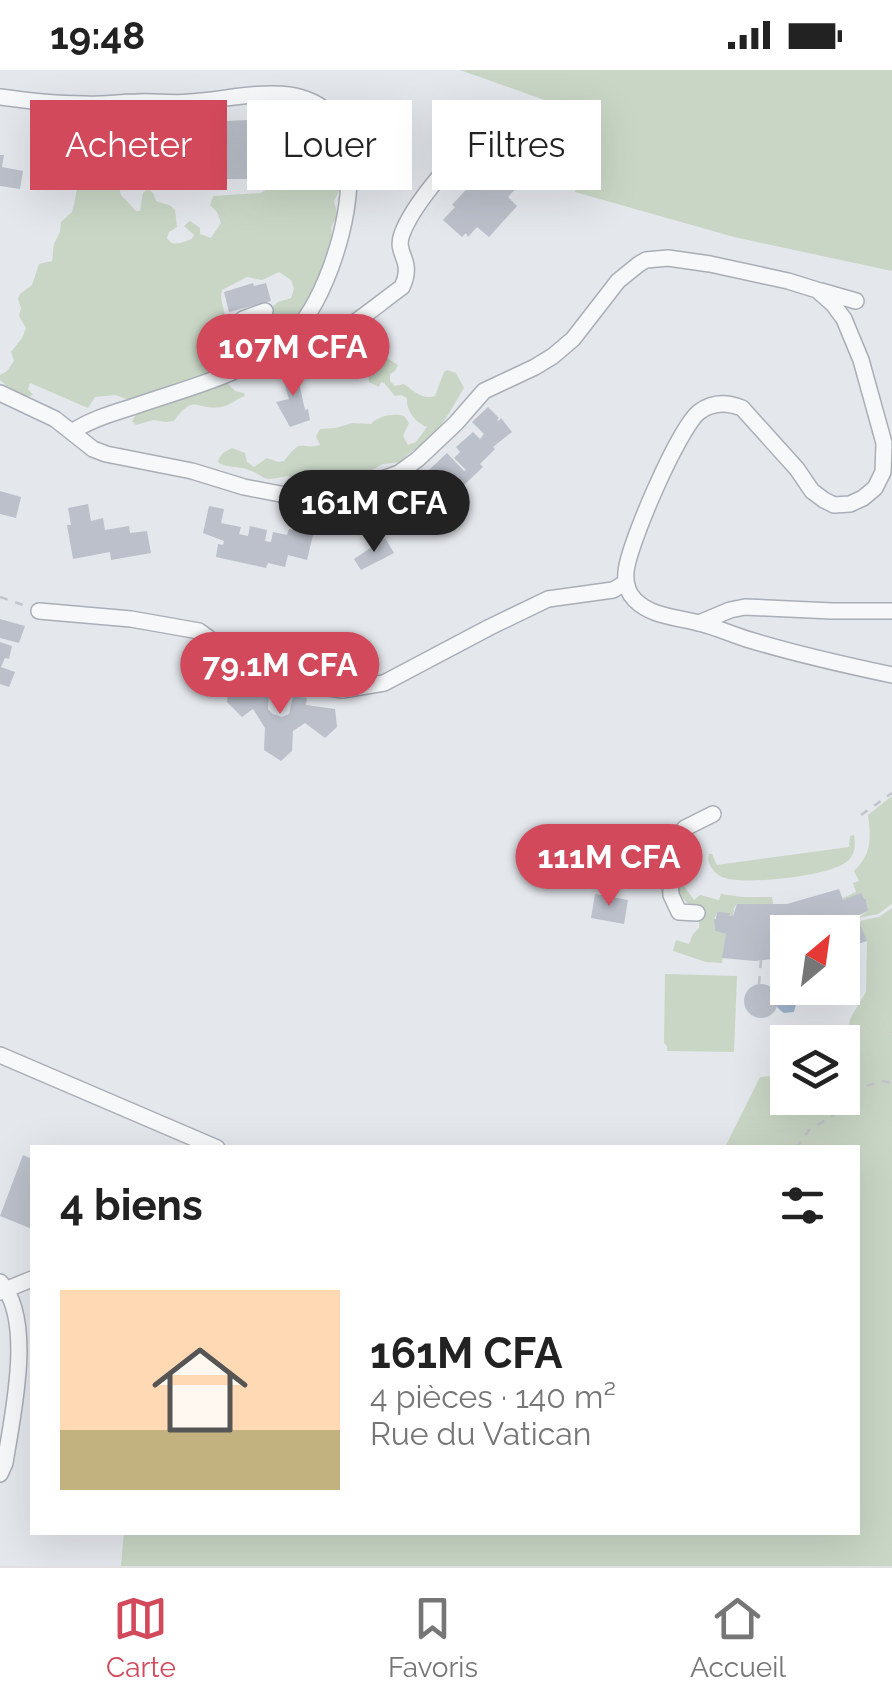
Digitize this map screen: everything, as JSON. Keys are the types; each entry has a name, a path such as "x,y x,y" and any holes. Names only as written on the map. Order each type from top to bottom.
{"street":[{"path":"0,97 86,104 291,96 313,103 340,123 347,141 351,181 334,257 303,322 290,336 233,372 104,416 72,432"},
{"path":"265,311 243,319 251,351 278,361 326,341 402,286 408,274 400,238 432,188"},
{"path":"0,392 37,408 93,448 124,459 301,498 327,495 389,477 418,458 484,391 553,356 618,281 646,260 668,258 710,264 856,301"},
{"path":"818,290 844,319 876,410 884,443 883,472 875,488 850,504 834,504 812,490 742,408 732,404 708,406 687,426 660,479 627,563 626,583 633,598 659,614 892,675"},
{"path":"39,611 131,619 199,631 245,666 293,682 342,690 384,683 548,600 601,593 626,583"},
{"path":"699,623 744,607 892,611"},
{"path":"697,914 678,912 670,895 674,842 685,828 714,814"},
{"path":"0,1055 211,1145"},
{"path":"0,1474 5,1464 18,1378 19,1328 2,1288 30,1279"}],"path":[{"path":"0,597 39,611"},
{"path":"861,815 892,793"},
{"path":"604,866 617,856 643,853"},
{"path":"759,984 761,960"},
{"path":"798,1145 809,1130 834,1115 860,1088 882,1081 892,1084"}],"green space":[{"path":"460,70 892,70 892,271 734,237 575,192 601,190 601,100 545,100"},
{"path":"77,190 120,190 140,211 143,193 149,190 156,201 175,210 177,227 167,238 172,243 192,239 194,235 184,226 190,221 200,228 200,234 211,238 221,223 210,205 213,196 339,190 334,201 338,217 332,225 332,243 324,264 331,279 288,334 260,350 251,325 278,302 291,298 291,280 279,272 262,280 247,277 222,290 225,319 240,336 240,349 222,378 245,396 221,407 191,405 174,421 153,420 136,425 132,421 138,411 158,405 116,395 95,397 88,408 30,383 28,389 33,395 27,397 0,380 14,361 11,352 26,328 19,316 20,294 32,285 39,264 52,261 61,222 72,212"},
{"path":"387,358 398,365 390,374 395,386 404,384 422,396 435,396 447,370 456,373 464,388 437,430 401,462 383,464 364,474 320,486 287,476 267,479 219,463 223,453 232,448 245,453 247,462 254,467 267,458 284,461 298,447 320,445 316,436 320,429 371,424 391,415 404,416 409,423 403,436 408,445 416,442 427,427 412,416 407,398 395,396 384,383 379,387 369,382 368,370"},
{"path":"892,796 892,904 878,914 860,918 868,911 866,899 843,898 856,892 853,883 859,881 854,871 869,845 868,815"},
{"path":"854,835 854,850 845,863 804,876 733,880 717,874 708,859 712,854 717,865 849,847 850,836"},
{"path":"681,882 694,900 700,895 719,900 721,894 772,897 773,904 737,904 733,916 717,913 715,931 726,934 722,963 706,962 673,951 676,940 689,944 699,928 700,908 687,903 674,887"},
{"path":"892,908 892,1566 121,1566 124,1535 860,1535 860,1145 726,1145 760,1077 770,1076 770,1115 860,1115 860,1025 849,1025 866,992 867,941 860,921 879,917"},
{"path":"665,974 737,976 734,1052 667,1051"}],"water":[{"path":"776,1005 796,1005 794,1012 784,1013"}],"building":[{"path":"247,120 247,179 227,179 227,121"},
{"path":"0,155 4,155 2,167 23,171 20,189 0,186"},
{"path":"466,190 514,190 508,197 517,206 489,237 477,227 468,237 466,233 462,237 443,220 455,207 452,205"},
{"path":"266,283 271,301 229,312 224,292"},
{"path":"295,365 310,420 290,427 276,402 289,399 280,368"},
{"path":"488,407 512,432 493,447 480,464 483,467 446,502 440,494 424,507 402,484 412,475 422,485 433,475 429,470 447,453 466,470 454,458 460,452 456,447 473,432 480,439 484,434 472,422"},
{"path":"0,491 21,497 16,518 0,514"},
{"path":"88,504 91,521 103,518 105,530 129,526 130,533 147,531 151,553 111,560 110,552 73,559 68,508"},
{"path":"209,506 224,509 221,523 241,527 239,534 248,536 250,526 267,530 265,541 271,542 273,532 287,535 289,529 313,535 307,560 288,555 285,567 268,563 266,568 216,557 218,544 223,545 224,541 203,533"},
{"path":"385,538 394,553 361,570 354,559"},
{"path":"0,619 25,626 19,643 0,638"},
{"path":"0,642 12,646 9,659 5,658 1,667 15,672 9,687 0,684"},
{"path":"229,682 254,688 256,683 269,690 268,709 282,717 289,714 293,696 307,698 306,705 335,709 337,727 325,738 305,723 293,731 292,751 281,761 264,750 265,728 253,709 242,717 227,702"},
{"path":"839,889 843,900 861,893 868,911 859,915 770,915 770,959 722,958 726,934 715,931 717,912 733,916 737,904 787,904"},
{"path":"595,894 628,900 624,924 591,918"},
{"path":"860,924 867,941 860,943"},
{"path":"755,985 767,985 770,1005 777,1007 767,1017 755,1017 745,1007 745,995"},
{"path":"23,1155 30,1158 30,1228 0,1216"}]}
